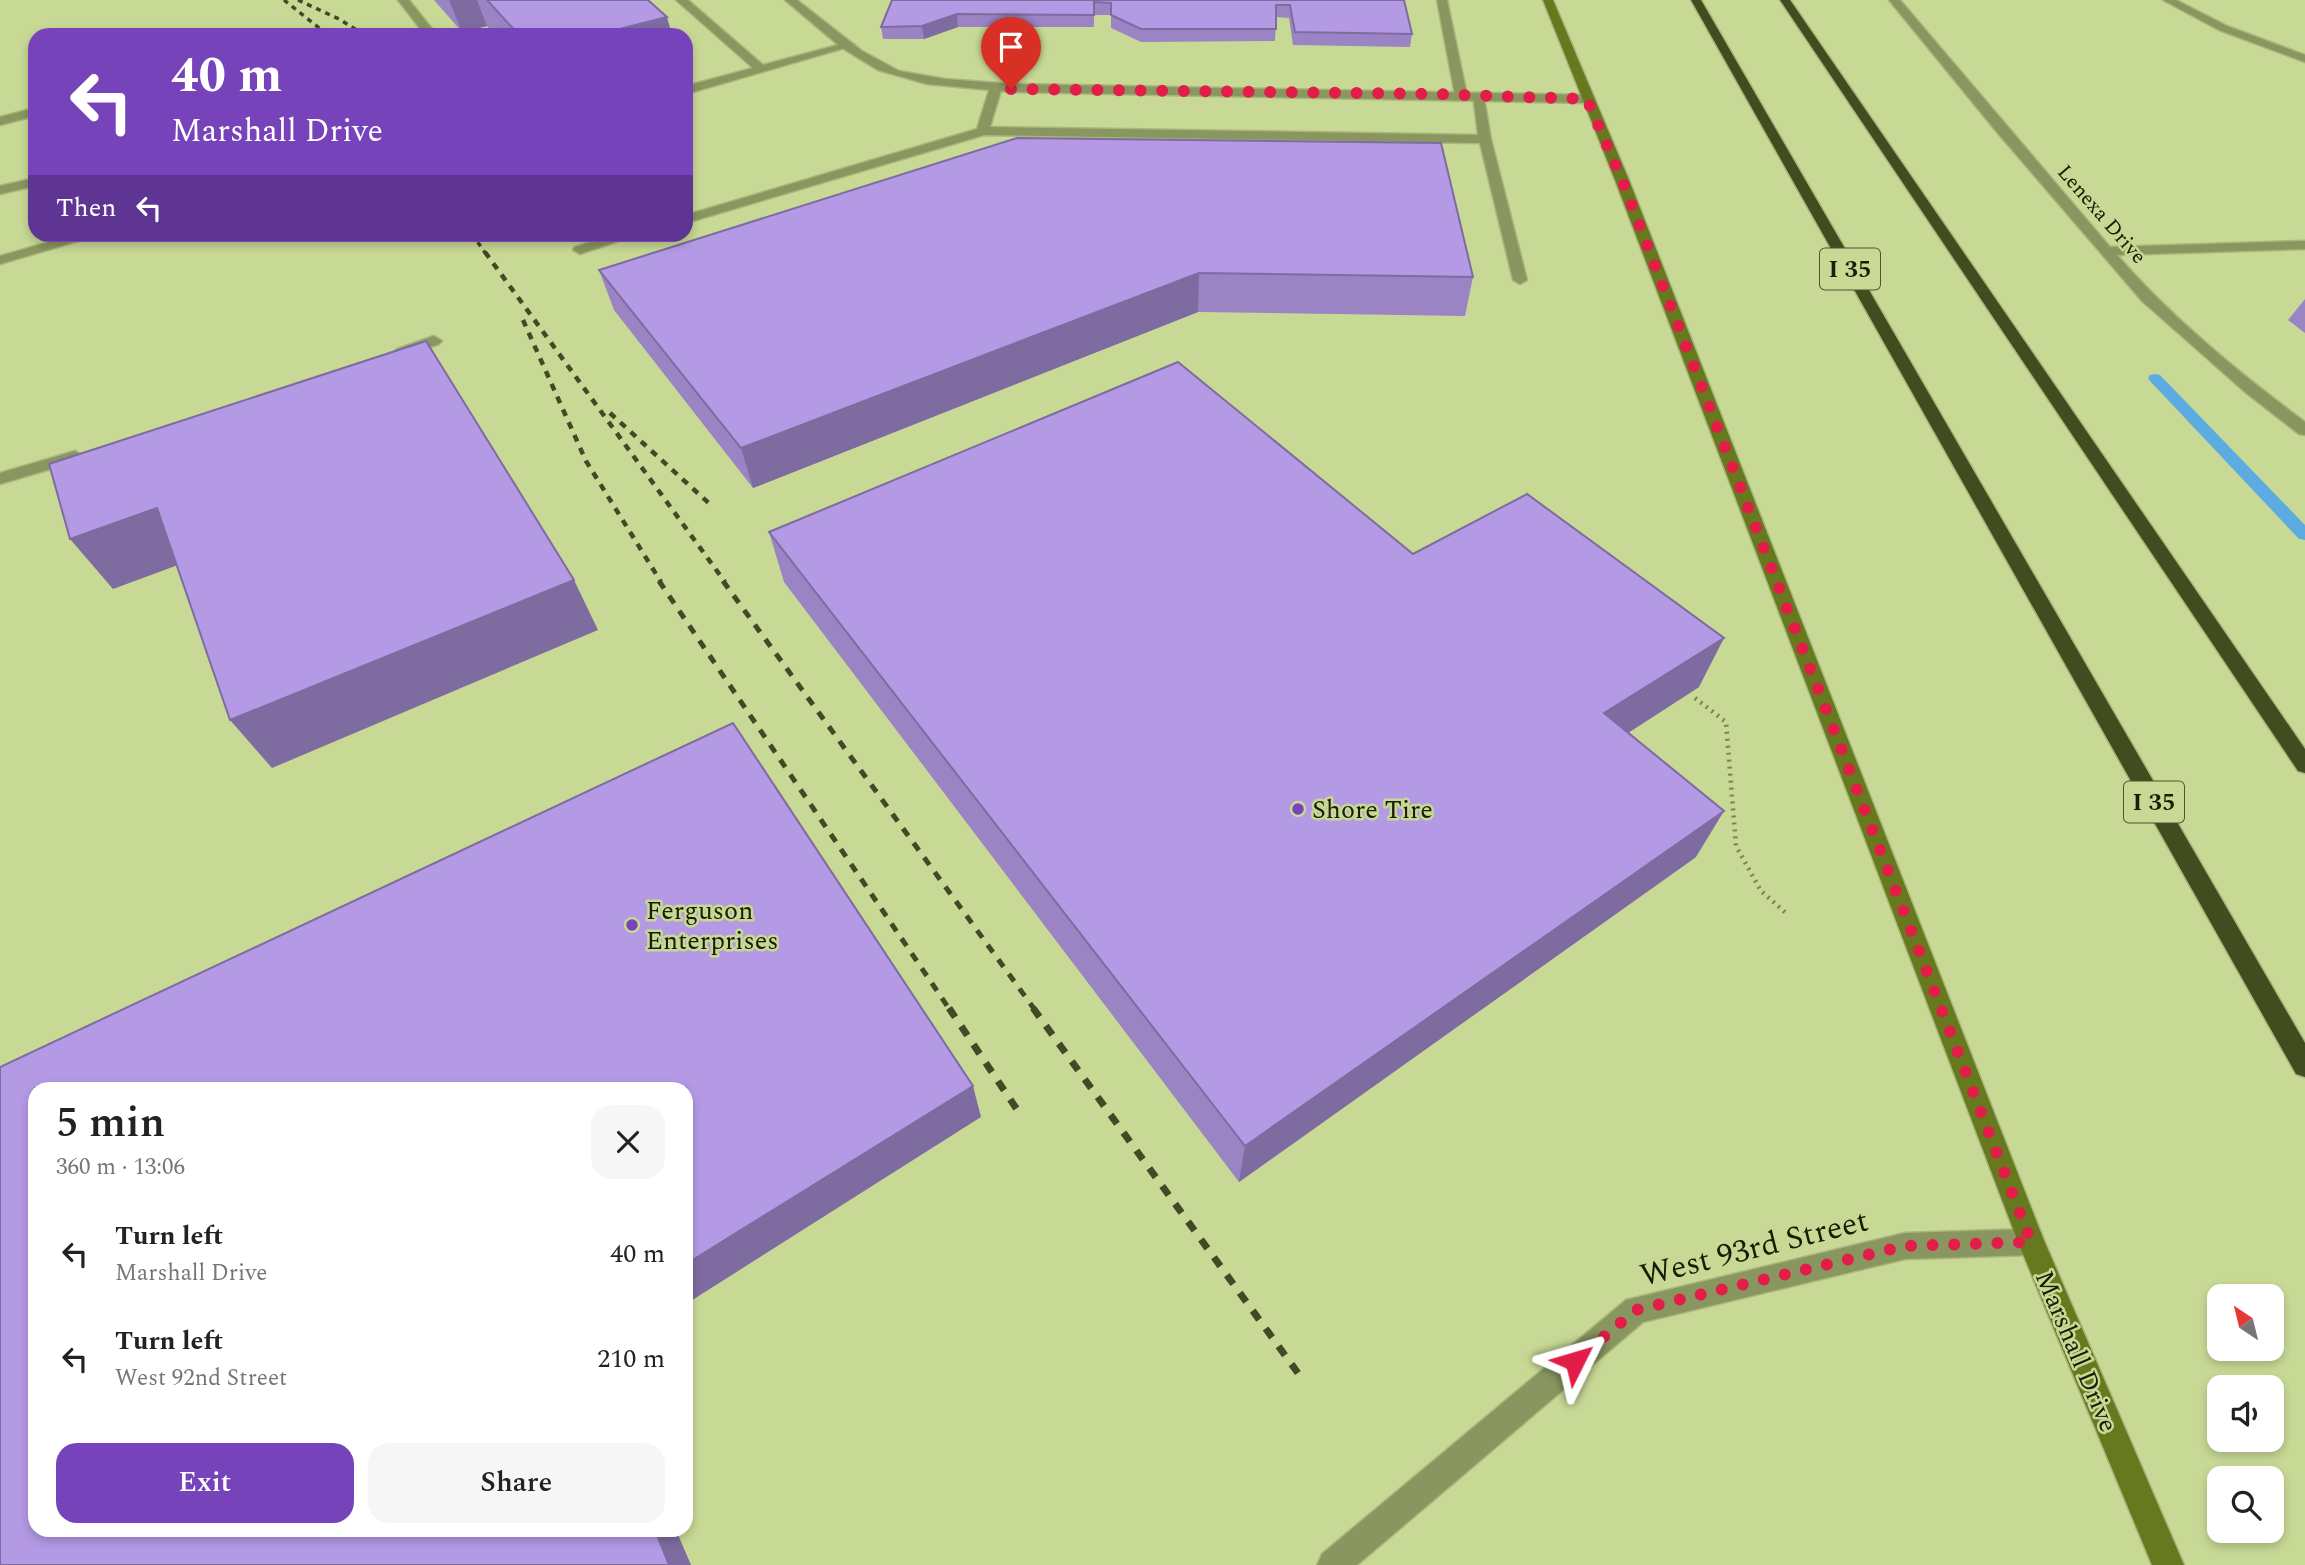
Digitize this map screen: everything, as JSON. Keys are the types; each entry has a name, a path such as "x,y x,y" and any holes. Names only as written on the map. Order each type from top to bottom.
{"highway":[{"name":"I 35","path":"1696,0 2305,1066"},
{"path":"1785,0 2305,765"}],"street":[{"path":"403,0 425,28"},
{"path":"681,0 761,69"},
{"path":"790,0 883,68 920,78 996,87 1587,99"},
{"path":"1442,0 1461,95"},
{"name":"Marshall Drive","path":"1548,0 1622,180 2031,1242 2168,1565"},
{"name":"Lenexa Drive","path":"1894,0 2147,298 2251,389 2305,430"},
{"path":"2168,0 2223,28 2305,59"},
{"path":"693,88 849,45"},
{"path":"983,131 996,87"},
{"path":"1479,95 1485,139 1520,280"},
{"path":"0,121 28,114"},
{"path":"693,217 983,131 1485,139"},
{"path":"0,190 28,184"},
{"path":"0,260 66,242"},
{"path":"580,250 606,242"},
{"path":"2106,251 2305,246"},
{"path":"382,358 434,341"},
{"path":"0,480 92,450"},
{"name":"West 93rd Street","path":"1333,1565 1636,1310 1905,1246 2031,1242"}],"path":[{"path":"1695,698 1726,722 1735,846 1761,891 1787,914"}],"building":[{"path":"487,0 648,0 667,17 624,28 513,28"},
{"path":"892,0 1404,0 1412,34 1295,32 1290,5 1276,5 1276,29 1141,29 1111,15 1111,3 1094,2 1094,15 957,14 922,26 881,27"},
{"path":"1017,138 1441,143 1473,277 1199,273 741,448 599,270"},
{"path":"426,341 574,580 230,720 157,508 70,539 49,464"},
{"name":"Shore Tire","path":"1178,362 1413,554 1527,494 1724,638 1604,713 1724,811 1245,1146 769,532"},
{"name":"Ferguson Enterprises","path":"733,723 973,1086 693,1260 693,1082 28,1082 28,1537 658,1537 669,1565 0,1565 0,1067"}],"waterway":[{"path":"2155,378 2305,535"}],"railway":[{"path":"284,0 319,28"},
{"path":"298,0 354,28"},
{"path":"478,242 486,254"},
{"path":"485,252 725,582"},
{"path":"523,320 586,461 661,582"},
{"path":"610,413 713,507"},
{"path":"659,581 950,1010"},
{"path":"723,581 1035,1010"},
{"path":"949,1008 1020,1114"},
{"path":"1033,1008 1303,1380"}],"place":[{"name":"Shore Tire","path":"1298,809"},
{"name":"Ferguson Enterprises","path":"632,925"}],"route":[{"path":"1011,89 1432,94 1587,99 1622,180 2031,1242 1905,1246 1636,1310 1575,1361"}]}
